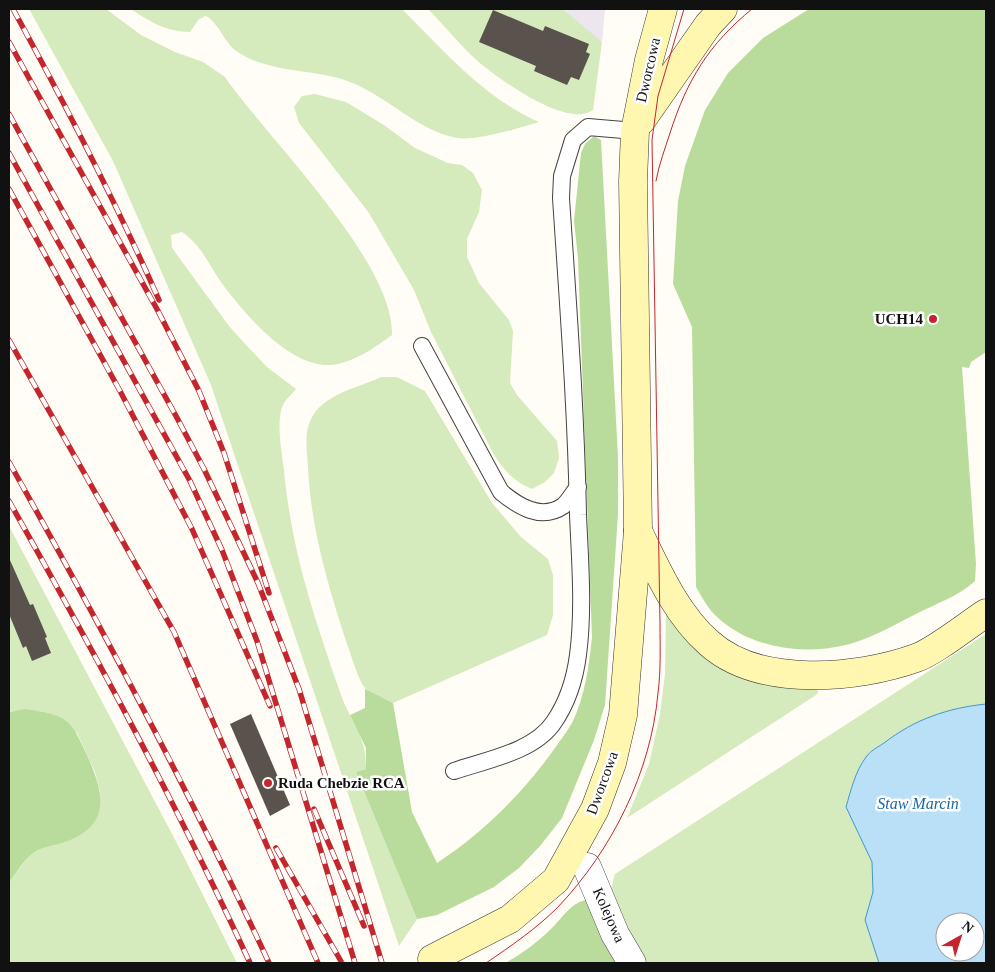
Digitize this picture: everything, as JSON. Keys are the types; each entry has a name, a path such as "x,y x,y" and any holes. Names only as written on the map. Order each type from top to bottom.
{"main road":[{"name":"Dworcowa","path":"432,959 510,918 556,880 595,809 612,763 623,715 638,531 633,181 635,131 649,60 663,9"},
{"path":"635,131 702,32 724,9"},
{"path":"638,531 659,574 682,611 708,642 738,662 768,671 826,675 870,670 918,658 986,613"}],"street":[{"name":"Kolejowa","path":"587,867 615,934 632,963"}],"lane":[{"path":"454,771 524,747 539,738 553,724 565,702 578,655 579,633 578,487 561,198 562,176 573,140 588,127 635,131"},
{"path":"422,346 501,492 516,504 546,513 563,506 578,487"}],"shaded area":[{"path":"563,9 605,9 602,42 586,30"}],"green space":[{"path":"29,9 106,9 141,35 175,52 203,62 225,77 297,166 351,237 373,272 387,305 392,335 371,350 339,364 316,363 301,358 272,339 246,313 226,289 196,244 182,232 171,235 172,248 229,326 267,367 296,389 284,403 280,418 281,446 292,530 305,584 322,639 341,695 364,747 366,769 356,772 417,919 399,946 211,385 113,161"},
{"path":"131,9 402,9 465,72 500,100 539,122 475,138 457,138 429,128 364,88 350,82 323,75 266,65 253,60 230,46 215,24 206,16 199,19 190,32 182,32 159,25"},
{"path":"428,9 563,9 602,42 593,110 582,114 568,113 552,108 519,91 474,58"},
{"path":"809,9 986,9 986,352 971,362 969,368 962,367 976,564 975,581 948,599 864,639 838,647 819,649 781,647 745,636 729,627 712,612 696,587 692,327 673,284 678,201 685,166 705,110 728,73 763,38"},
{"path":"315,94 346,102 384,125 415,148 448,163 462,165 473,173 482,190 479,212 467,239 467,257 479,283 509,320 513,331 510,383 517,395 557,441 559,458 554,473 545,482 532,489 525,486 510,475 494,455 431,332 414,290 369,213 299,123 294,107 302,96"},
{"path":"594,136 601,140 618,457 618,514 605,705 594,740 562,818 540,846 519,868 494,887 437,915 417,919 356,772 366,769 366,748 350,715 365,708 365,689 393,703 412,812 437,863 486,825 530,781 572,723 586,681 592,637 578,258 574,221 581,153 585,144"},
{"path":"381,377 397,377 425,391 492,503 521,537 548,559 553,575 553,615 547,635 393,703 372,693 363,686 347,644 333,601 317,535 310,490 307,449 309,424 317,410 324,403 342,393"},
{"path":"9,526 180,849 237,963 9,963 9,881 32,853 44,847 56,845 100,792 95,772 77,733 11,711 9,712"},
{"path":"666,614 698,651 819,691 816,695 627,818 649,764 660,714 665,674"},
{"path":"986,634 986,704 958,708 932,716 908,727 868,755 859,769 852,788 846,807 872,862 873,892 865,920 879,963 648,963 630,935 611,889 615,874"},
{"path":"26,709 59,717 66,720 71,726 81,742 93,769 100,795 100,806 97,817 91,827 65,842 40,849 33,853 9,882 9,712"},
{"path":"585,900 592,908 623,963 505,963 536,942 571,908"}],"water":[{"name":"Staw Marcin","path":"986,704 986,963 879,963 865,920 873,892 872,862 846,807 854,781 862,763 874,749 920,721 958,708"}],"building":[{"path":"493,10 543,31 545,26 589,44 586,52 590,54 579,80 571,77 567,85 534,71 536,66 479,42"},
{"path":"9,558 30,605 33,604 47,637 45,638 51,653 32,661 26,646 23,648 9,614"},
{"name":"Ruda Chebzie RCA","path":"251,714 290,805 270,816 230,724"}],"tram line":[{"path":"486,963 550,915 578,885 595,861 612,835 638,780 654,723 659,684 660,650 652,140 658,96 684,9"},
{"path":"656,181 677,114 692,80 701,64 723,36 752,9"}],"railway":[{"path":"13,9 89,153 159,300"},
{"path":"9,42 158,311 199,391 224,453 269,593"},
{"path":"9,114 176,416 204,469 258,583 299,689 382,963"},
{"path":"9,153 190,481 222,550 257,641 355,963"},
{"path":"9,189 120,391 192,529 270,706"},
{"path":"9,340 174,632 318,963"},
{"path":"9,462 144,710 208,836 269,963"},
{"path":"9,501 134,729 194,845 250,963"},
{"path":"314,809 364,926"},
{"path":"276,848 342,963"}],"place":[{"name":"UCH14","path":"933,319"},
{"name":"Ruda Chebzie RCA","path":"268,783"}]}
